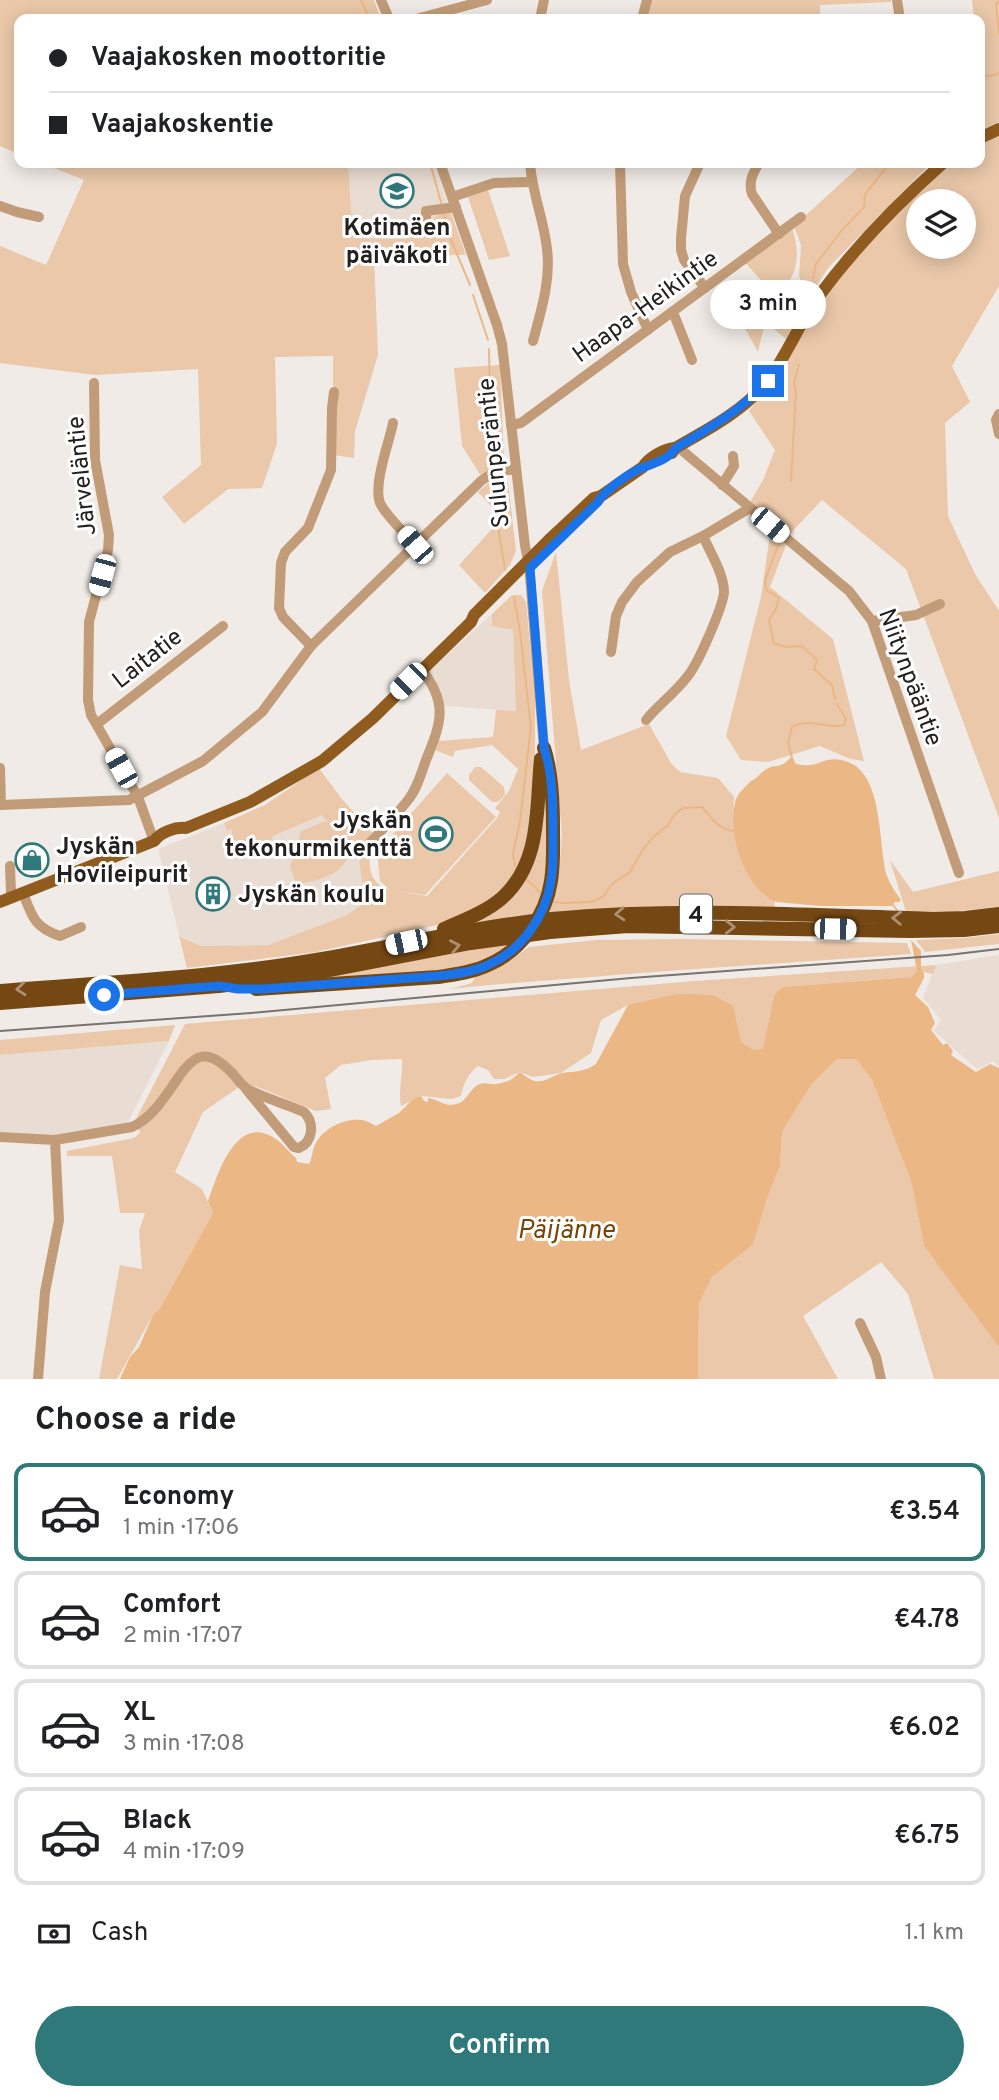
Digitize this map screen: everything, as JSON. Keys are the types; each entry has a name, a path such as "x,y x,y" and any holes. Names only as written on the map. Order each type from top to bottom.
{"highway":[{"path":"219,986 264,989 438,976 465,973 504,957 535,924 550,888 553,818 549,761 544,748"},
{"path":"428,938 492,905 502,898 520,875 533,843 544,748"},
{"name":"4","path":"0,991 247,970 551,919 629,914 933,919 999,914"},
{"name":"4","path":"0,1003 219,986 320,972 471,943 563,931 639,926 910,931 999,926"}],"main road":[{"path":"0,902 154,841 158,836 186,828 250,802 322,761 373,718 471,622 485,614 594,498 643,467 650,467 672,454 677,447 754,396 768,381 817,298 848,259 892,211 938,168"}],"street":[{"path":"435,14 487,0"},
{"name":"Sulunperäntie","path":"441,168 448,205 497,324 502,344 529,565 544,748"},
{"path":"530,168 531,182 547,247 548,270 533,341"},
{"path":"620,168 624,264 631,292 648,330"},
{"path":"698,168 685,196 681,250 684,260 705,288"},
{"path":"756,168 751,179 752,194 779,234"},
{"path":"426,217 426,211 448,205 494,183 531,182"},
{"path":"0,206 39,217"},
{"name":"Haapa-Heikintie","path":"511,425 521,423 801,217"},
{"path":"673,312 692,360"},
{"name":"Järveläntie","path":"94,383 95,460 110,535 89,622 88,700 91,715 138,797 154,841"},
{"path":"311,646 283,617 279,608 281,563 285,552 308,528 331,470 334,393"},
{"path":"999,414 996,420 999,435"},
{"path":"394,423 378,494 381,505 415,545"},
{"name":"Niitynpääntie","path":"677,447 849,591 872,621 958,873"},
{"path":"722,485 734,466 733,456"},
{"path":"0,768 1,805 112,802 138,797 203,761 262,712 311,646 481,481 494,472 516,469"},
{"path":"611,652 616,615 622,602 638,582 670,552 704,536 750,508"},
{"path":"646,720 694,668 720,608 724,592 704,536"},
{"path":"872,621 916,615 940,604"},
{"name":"Laitatie","path":"97,724 223,626"},
{"path":"360,854 408,800 438,732 440,707 437,693 421,669"},
{"path":"10,866 11,892 18,895 44,930 60,936 81,927"},
{"path":"0,1137 55,1140 132,1127 143,1122 158,1108 189,1063 200,1056 208,1056 223,1063 294,1147 307,1144 310,1140 311,1124 304,1112 246,1089"},
{"path":"38,1379 46,1292 59,1220 55,1140"},
{"path":"860,1323 876,1357 881,1379"}],"shaded area":[{"path":"0,0 374,0 379,14 14,14 14,152 0,146"},
{"path":"651,0 891,0 820,5 820,14 648,14"},
{"path":"972,0 999,0 999,122 985,129 985,14 973,14"},
{"path":"999,133 999,286 952,366 970,402 945,423 948,516 975,574 999,611 999,818 906,569 822,500 786,538 748,506 763,480 775,450 749,411 772,383 821,301 851,262 906,206 906,259 976,259 976,189 923,189 943,168 985,168 985,140"},
{"path":"54,168 348,168 353,238 405,239 425,220 433,220 440,213 448,212 451,213 466,255 374,256 378,355 355,431 354,458 333,455 333,356 275,357 277,444 262,488 228,489 184,524 162,497 201,465 198,369 95,375 0,363 0,246 46,265 84,180"},
{"name":"Kotimäen päiväkoti","path":"348,168 436,168 451,213 445,211 433,220 425,220 405,239 353,238"},
{"path":"858,168 926,168 828,268 809,297 799,277 801,245 794,226"},
{"path":"487,187 510,256 489,260 467,194"},
{"path":"792,228 796,244 795,269 765,325 758,352 741,321 771,292 744,261"},
{"path":"797,279 808,299 786,339 769,325"},
{"path":"500,365 504,460 481,476 462,446 454,368"},
{"path":"495,477 508,482 516,551 510,565 485,593 459,565 502,518 478,492"},
{"path":"771,527 786,545 770,587 833,639 864,761 850,759 820,746 768,762 741,760 726,736 761,597"},
{"path":"556,552 569,680 581,750 649,724 671,763 680,772 718,778 734,797 736,841 745,869 763,893 775,901 774,909 465,924 516,887 544,762 556,881 559,876 562,835 542,591"},
{"path":"512,595 521,595 526,602 535,694 535,797 528,841 520,863 508,883 480,907 437,925 316,952 187,968 179,936 201,946 268,945 347,915 360,906 364,894 359,861 371,846 370,866 373,878 389,889 380,881 377,852 447,773 496,817 425,895 393,891 427,896 497,818 500,812 495,808 509,791 518,769 492,745 455,751 453,757 435,750 438,741 493,737 496,710 516,711 513,630 492,626 492,614"},
{"path":"492,614 493,626 513,629 516,711 444,706 441,691 428,672"},
{"path":"475,767 481,767 504,787 505,795 498,802 492,802 469,780"},
{"path":"319,768 372,833 355,854 350,849 340,869 314,881 296,883 290,867 301,831 326,821 329,823 322,815 273,836 270,843 240,854 231,841 232,829 227,831 224,823 265,805"},
{"path":"322,815 359,861 364,894 360,906 347,915 268,945 201,946 179,935 158,849 224,823 227,830 256,819 273,836"},
{"path":"890,860 913,892 999,871 999,907 947,912 906,912"},
{"path":"999,934 999,944 925,952 916,940 965,938"},
{"path":"597,940 907,943 911,954 450,989 472,983 476,976 502,966 529,947"},
{"path":"514,942 490,959 458,969 307,981"},
{"path":"999,955 999,1067 993,1061 977,1069 934,1031 941,1020 923,998 936,965"},
{"path":"936,965 933,974 917,971 911,977 782,987 774,995 763,1048 754,1050 741,1042 628,1005 601,1020 591,1053 561,1073 533,1077 520,1072 504,1079 494,1079 488,1070 478,1066 467,1079 461,1096 452,1099 421,1096 401,1106 402,1059 341,1065 325,1078 331,1109 316,1111 255,1086 239,1087 203,1112 175,1172 202,1189 213,1213 162,1306 153,1315 117,1379 99,1379 120,1265 142,1269 139,1231 145,1213 120,1213 112,1156 67,1156 67,1151 134,1138 140,1133 136,1119 185,1024 695,981"},
{"path":"175,1025 169,1041 0,1055 0,1040"},
{"path":"169,1041 127,1124 55,1135 0,1134 0,1055"},
{"path":"837,1059 856,1059 872,1080 911,1181 924,1246 996,1341 999,1347 999,1379 934,1379 908,1294 881,1262 803,1316 838,1379 698,1379 699,1304 712,1277 753,1243 780,1166 782,1132 811,1085"}],"water":[{"path":"793,758 796,764 804,765 839,760 860,769 874,796 887,876 901,900 899,902 892,906 820,906 777,902 765,896 756,886 747,874 737,845 733,816 736,800 744,788 763,771 783,764"},
{"name":"Päijänne","path":"911,940 921,951 921,968 924,974 915,995 928,1007 935,1023 931,1030 943,1045 947,1043 953,1051 951,1055 976,1072 990,1064 999,1068 999,1347 924,1246 911,1181 872,1080 856,1059 837,1059 811,1085 782,1132 780,1166 753,1244 712,1277 699,1304 698,1379 120,1379 130,1357 139,1347 153,1315 161,1307 213,1213 208,1201 223,1163 239,1140 250,1133 262,1133 276,1139 297,1162 309,1164 320,1137 338,1124 359,1120 376,1126 421,1096 428,1102 428,1098 449,1105 456,1104 480,1084 504,1082 520,1072 531,1080 539,1081 588,1068 596,1064 628,1005 677,994 713,995 733,1006 741,1042 754,1050 763,1048 774,995 782,987 911,977 917,971"}],"waterway":[{"path":"361,0 368,14"},
{"path":"999,2 996,3 999,34"},
{"path":"985,76 999,73"},
{"path":"431,168 442,206"},
{"path":"813,278 816,264 864,207 865,194 886,168"},
{"path":"444,214 449,235 470,285"},
{"path":"473,295 488,340"},
{"path":"780,329 790,303"},
{"path":"489,349 493,462"},
{"path":"791,481 796,392 794,383 799,364"},
{"path":"500,475 495,507 505,570"},
{"path":"779,543 765,580 766,590 779,598 769,620 774,643 786,647 802,646 817,660 814,669 832,685 835,699"},
{"path":"514,597 531,727 520,821 513,854 515,866"},
{"path":"792,758 788,742 792,727 806,723 844,725 846,718 837,704"},
{"path":"553,902 590,902 603,897 612,884 630,872 653,837 683,808 702,807 719,826 734,831"},
{"path":"526,879 541,893"},
{"path":"893,905 897,910"}],"railway":[{"path":"0,1031 251,1013 631,978 999,949"}],"place":[{"name":"Kotimäen päiväkoti","path":"397,191"},
{"name":"Jyskän tekonurmikenttä","path":"436,834"},
{"name":"Jyskän Hovileipurit","path":"32,860"},
{"name":"Jyskän koulu","path":"213,894"}],"route":[{"path":"104,995 219,986 264,989 465,973 491,964 514,949 535,924 545,904 552,880 553,818 549,761 544,748 530,568 601,496 643,467 650,467 672,454 676,448 738,409 768,381"}]}
